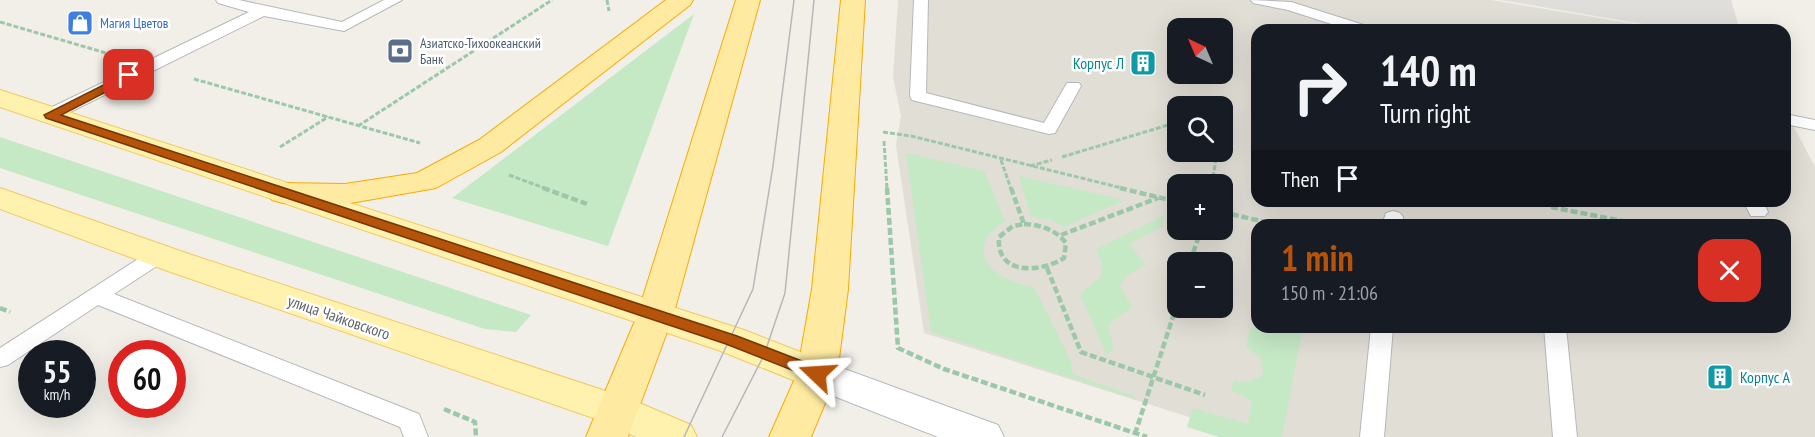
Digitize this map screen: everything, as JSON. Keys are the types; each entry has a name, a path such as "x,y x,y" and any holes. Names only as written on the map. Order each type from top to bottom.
{"highway":[{"path":"283,193 345,194 425,181 490,146 681,0"},
{"path":"611,424 655,316 748,0"},
{"path":"790,437 817,374 830,289 853,0"}],"main road":[{"path":"0,98 731,340 983,437"},
{"name":"улица Чайковского","path":"0,198 611,424 676,437"}],"lane":[{"path":"223,0 262,11 344,27 395,0"},
{"path":"921,0 918,96 1049,129 1073,86"},
{"path":"1258,0 1291,6 1346,24"},
{"path":"50,115 262,11"},
{"path":"1791,120 1815,125"},
{"path":"0,359 159,255"},
{"path":"97,296 410,421 416,437"},
{"path":"1372,437 1381,333"},
{"path":"1556,333 1565,437"}],"path":[{"path":"357,126 552,0"},
{"path":"607,0 609,12"},
{"path":"280,147 328,117"},
{"path":"1030,166 1167,125"},
{"path":"1147,437 944,369 898,348 883,132 911,136 1167,200"},
{"path":"1001,160 1024,224"},
{"path":"1061,236 1158,198"},
{"path":"1551,207 1612,219"},
{"path":"1233,215 1252,219"},
{"path":"1024,224 1044,226 1061,236 1066,243 1064,258 1047,268 1035,270 1012,265 998,252 999,237 1004,231 1024,224"},
{"path":"1047,268 1081,352 1205,395"},
{"path":"1135,434 1172,318"}],"shaded area":[{"path":"898,0 1491,0 1635,24 1251,24 1251,207 1791,207 1791,121 1815,167 1815,437 1252,437 924,333 896,145 901,116 893,77"},
{"path":"1500,0 1731,0 1738,24 1643,24"}],"green space":[{"path":"694,14 608,246 452,198"},
{"path":"0,137 531,315 516,332 485,329 0,168"},
{"path":"906,153 984,171 1005,221 991,232 985,244 984,254 988,263 1007,279 1034,287 1071,361 1072,374 1134,396 1135,399 931,332"},
{"path":"1019,176 1124,200 1064,227 1051,220 1031,217"},
{"path":"1165,215 1163,226 1129,244 1146,265 1127,275 1120,286 1132,307 1108,325 1114,349 1107,355 1080,294 1101,277 1102,263 1096,249"},
{"path":"1250,328 1251,333 1302,333 1282,437 1219,437 1187,427 1193,408 1248,424 1252,401 1231,390 1234,381 1247,382 1262,376 1261,358 1246,347"}],"tram line":[{"path":"684,437 753,289 773,166 794,0"},
{"path":"722,437 764,355 785,293 814,0"}],"place":[{"name":"Магия Цветов","path":"80,23"},
{"name":"Азиатско-Тихоокеанский Банк","path":"400,51"},
{"name":"Корпус Л","path":"1143,63"},
{"name":"Корпус А","path":"1720,377"}],"route":[{"path":"129,75 50,115 731,340 764,355 817,374"}]}
